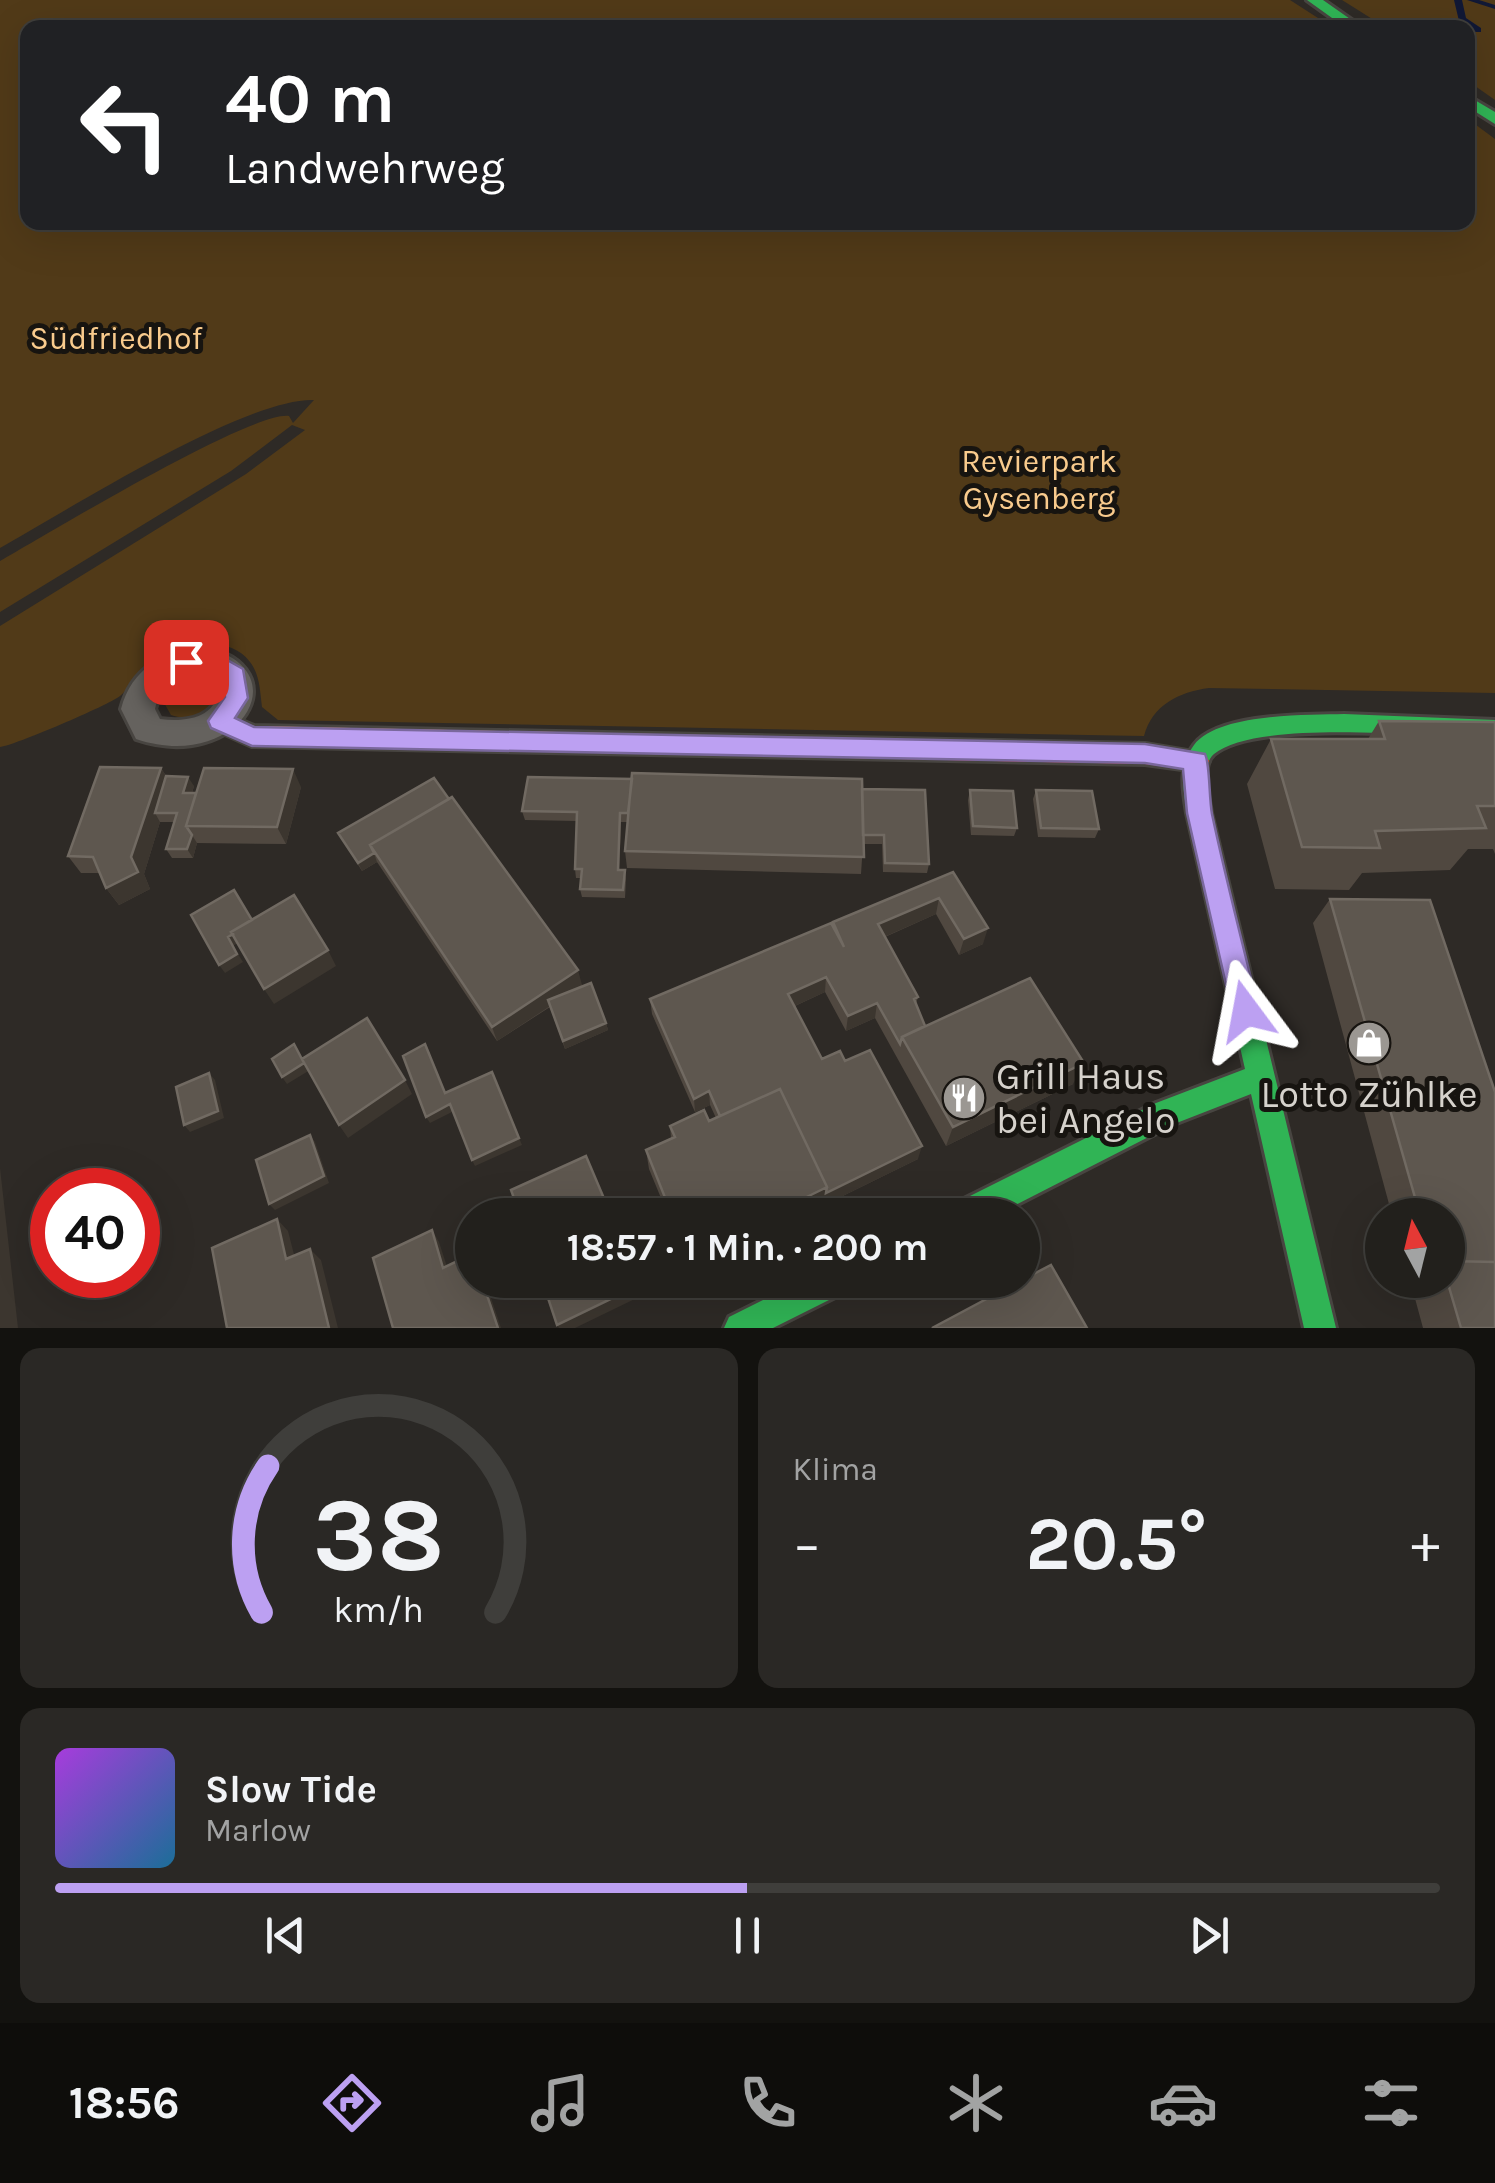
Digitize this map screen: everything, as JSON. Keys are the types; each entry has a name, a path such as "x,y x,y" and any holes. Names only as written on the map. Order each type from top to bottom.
{"street":[{"path":"1314,0 1344,20"},
{"path":"220,721 252,736 1126,753 1196,761"},
{"path":"1320,1328 1199,813 1196,761 1219,736 1266,726 1495,730"},
{"path":"998,1198 1166,1113 1261,1077"},
{"path":"740,1328 800,1298"}],"green space":[{"name":"Revierpark Gysenberg","path":"0,0 1290,0 1321,20 20,20 20,230 1475,230 1475,124 1495,139 1495,693 1209,688 1168,702 1153,716 1144,736 278,720 262,707 258,678 250,662 228,646 214,644 184,648 156,659 112,701 0,747 0,626 246,474 305,430 292,425 231,471 0,612 0,561 147,477 234,433 289,416 293,423 314,400 284,404 203,436 0,548"},
{"path":"1342,0 1495,0 1495,100 1475,86 1475,20 1374,20"},
{"path":"192,676 206,677 215,684 215,700 196,715 171,715 163,701 167,690"}],"building":[{"path":"1379,721 1495,722 1495,806 1477,806 1486,828 1375,831 1380,848 1302,847 1271,739 1385,739"},
{"path":"100,767 161,768 131,857 138,872 106,888 93,857 68,856"},
{"path":"204,768 293,769 277,827 186,826"},
{"path":"632,773 862,779 864,857 625,851"},
{"path":"166,776 188,777 183,793 196,793 186,826 192,835 187,849 166,849 177,813 155,813"},
{"path":"528,777 632,779 628,813 620,813 618,870 625,870 623,890 580,889 582,869 575,869 577,812 522,811"},
{"path":"434,778 449,799 370,845 374,853 358,863 338,833"},
{"path":"862,789 925,790 929,864 885,863 884,835 863,835"},
{"path":"970,790 1013,791 1017,828 973,826"},
{"path":"1036,790 1092,791 1099,829 1041,828"},
{"path":"452,797 578,970 492,1027 370,845"},
{"path":"953,872 988,928 964,939 939,898 878,924 918,997 914,999 925,1026 902,1037 900,1044 877,1003 848,1016 826,977 788,994 822,1059 840,1051 845,1061 870,1050 922,1146 826,1193 827,1187 780,1089 720,1116 709,1091 694,1099 650,999 831,923 844,947 833,922"},
{"path":"234,890 252,920 231,932 228,937 237,954 219,965 191,915"},
{"path":"294,895 328,950 264,989 231,932"},
{"path":"1330,899 1430,900 1495,1092 1495,1262 1465,1261 1465,1198 1415,1198"},
{"path":"1030,978 1084,1063 953,1127 902,1037"},
{"path":"591,983 606,1023 563,1041 548,1000"},
{"path":"367,1018 405,1080 339,1125 302,1059"},
{"path":"294,1044 304,1063 282,1077 272,1059"},
{"path":"425,1044 445,1093 492,1072 519,1138 472,1160 450,1104 426,1117 403,1056"},
{"path":"209,1073 218,1111 184,1125 176,1087"},
{"path":"780,1089 827,1187 805,1198 665,1198 646,1150 675,1137 670,1126 704,1110 709,1121"},
{"path":"310,1135 324,1176 269,1204 256,1160"},
{"path":"586,1156 604,1198 514,1198 511,1190"},
{"path":"277,1219 286,1259 310,1249 329,1328 227,1328 212,1248"},
{"path":"432,1230 443,1268 455,1262 455,1298 488,1298 498,1328 393,1328 373,1258"},
{"path":"1465,1261 1495,1262 1495,1328 1461,1328 1452,1298 1465,1298"},
{"path":"1051,1265 1087,1328 932,1328 988,1298 1040,1298 1040,1271"},
{"path":"548,1298 613,1298 557,1325"}],"waterway":[{"path":"1458,0 1463,20"},
{"path":"1471,0 1495,7"}],"traffic: fast":[{"path":"1314,0 1344,20"},
{"path":"1475,106 1495,119"},
{"path":"1320,1328 1199,813 1197,761 1206,747 1228,736 1260,728 1344,724 1495,730"},
{"path":"998,1198 1166,1113 1261,1077"},
{"path":"740,1328 800,1298"}],"traffic: slow":[{"path":"220,721 252,736 899,749"}],"traffic: jam":[{"path":"899,749 1145,754 1197,761"}],"place":[{"name":"Lotto Zühlke","path":"1369,1043"},
{"name":"Grill Haus bei Angelo","path":"964,1098"}],"route":[{"path":"186,662 201,660 226,667 238,686 230,710 220,721 252,736 1145,754 1196,761 1199,813 1246,1011"}],"park label":[{"name":"Südfriedhof","path":"116,338"}]}
